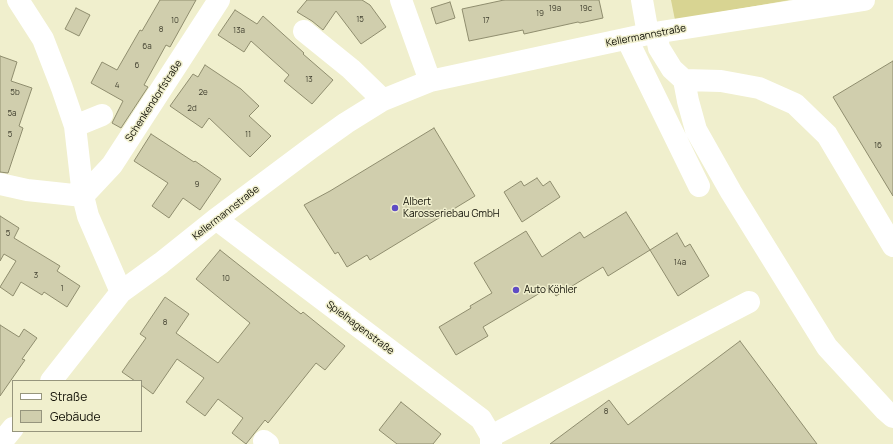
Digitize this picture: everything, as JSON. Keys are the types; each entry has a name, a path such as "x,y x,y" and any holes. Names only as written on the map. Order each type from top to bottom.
{"street":[{"path":"18,0 43,39 62,88 75,126 83,196 88,216 121,292"},
{"name":"Schenkendorfstraße","path":"83,196 112,165 219,0"},
{"path":"401,0 430,81"},
{"path":"642,0 652,34 659,48 672,69 684,80 696,130 731,192 827,348 893,417"},
{"name":"Kellermannstraße","path":"52,380 121,292 311,148 346,123 383,100 430,81 627,39 864,0"},
{"path":"304,30 350,68 383,100"},
{"path":"627,39 699,186"},
{"path":"684,80 721,81 759,88 795,104 827,135 893,246"},
{"path":"75,126 102,115"},
{"path":"0,184 27,190 83,196"},
{"name":"Spielhagenstraße","path":"216,219 481,419 491,440"},
{"path":"491,440 749,302"},
{"path":"0,444 12,429"}],"shaded area":[{"path":"671,0 790,0 675,20"}],"building":[{"path":"160,0 196,0 170,47 166,45 144,85 148,87 121,128 112,123 123,101 91,83 102,62 117,70 140,30 142,31"},
{"path":"307,0 362,0 370,5 386,27 361,44 336,11 323,30 297,12"},
{"path":"504,0 599,0 603,18 524,34 523,30 469,41 462,9"},
{"path":"450,2 455,18 436,24 431,8"},
{"path":"76,8 90,15 79,36 65,29"},
{"path":"235,10 257,24 263,16 333,80 312,104 284,81 289,75 251,41 244,52 218,35"},
{"path":"0,56 17,62 11,81 32,88 19,126 23,128 8,173 0,172"},
{"path":"893,61 893,196 833,97"},
{"path":"205,65 241,89 259,106 249,116 271,136 250,157 209,118 202,128 170,106 193,74 198,77"},
{"path":"434,128 475,196 370,260 367,255 347,267 338,252 335,254 304,205 330,191"},
{"path":"151,134 221,179 200,210 183,198 169,218 152,206 168,183 134,161"},
{"path":"537,178 543,186 550,181 560,197 522,222 504,192 521,181 524,186"},
{"path":"626,212 650,250 608,276 603,267 556,296 550,287 483,327 488,336 456,355 439,327 471,308 470,306 492,293 474,263 526,231 542,257 580,232 584,238"},
{"path":"0,216 19,228 14,238 60,266 57,271 80,286 67,307 44,292 42,295 21,282 13,296 0,287 16,261 4,254 0,261"},
{"path":"677,233 685,247 690,244 709,276 678,296 650,250"},
{"path":"220,250 301,314 303,312 345,346 325,370 316,363 268,423 265,420 246,444 232,433 243,418 218,399 205,416 186,402 204,378 177,359 153,394 142,386 142,380 134,380 122,372 146,338 140,334 165,297 189,314 176,333 218,363 250,323 196,279"},
{"path":"0,325 19,337 24,329 37,338 22,359 25,360 0,396"},
{"path":"740,341 817,444 550,444 609,400 628,425"},
{"path":"401,402 441,434 433,444 397,444 379,430"}],"place":[{"name":"Albert Karosseriebau GmbH","path":"395,208"},
{"name":"Auto Köhler","path":"516,290"}]}
